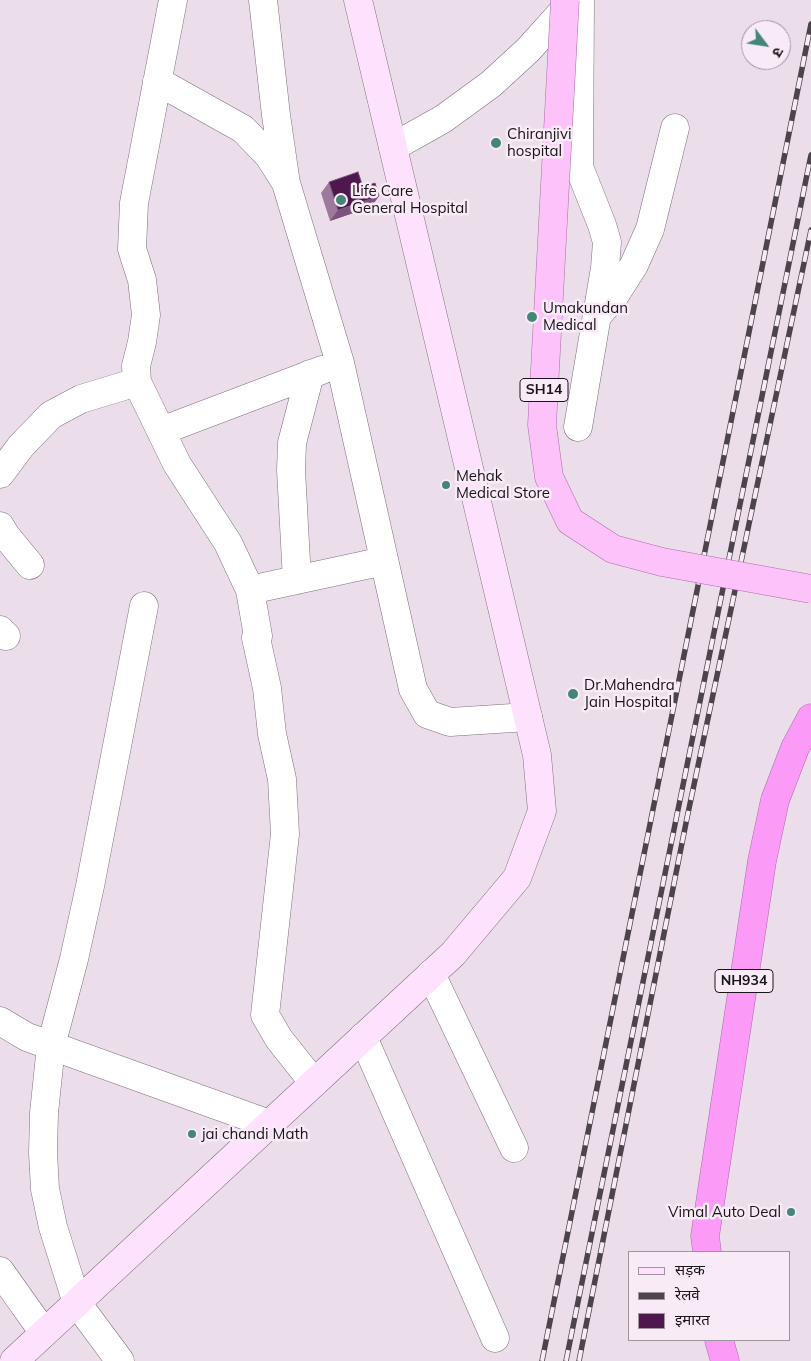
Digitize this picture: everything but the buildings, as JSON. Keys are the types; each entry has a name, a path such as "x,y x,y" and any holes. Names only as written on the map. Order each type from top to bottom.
{"highway":[{"name":"NH934","path":"707,1251 706,1236 762,861 775,800 795,748 811,718"},
{"path":"719,1341 725,1361"}],"main road":[{"name":"SH14","path":"565,0 542,425 549,476 570,521 613,550 662,562 811,589"}],"street":[{"path":"173,0 134,203 132,249 142,280 146,315 136,366 138,382 177,464 228,543 250,590 258,636 256,638 267,688 272,734 282,779 285,834 265,1015 279,1039 314,1083"},
{"path":"263,0 276,116 286,182 340,363 413,690 427,714 450,722 528,718"},
{"path":"14,1361 453,954 517,878 542,811 537,755 358,0"},
{"path":"393,147 443,119 491,84 528,50 573,0"},
{"path":"578,427 605,268 607,242 579,167 580,0"},
{"path":"157,81 243,129 269,156 286,182"},
{"path":"597,317 615,295 634,265 650,229 675,128"},
{"path":"161,431 340,363"},
{"path":"297,580 291,470 292,443 310,374"},
{"path":"0,474 21,446 51,415 81,399 138,382"},
{"path":"0,526 30,565"},
{"path":"250,590 384,561"},
{"path":"120,1361 77,1303 53,1227 45,1189 43,1152 44,1113 51,1046 74,959 90,886 144,606"},
{"path":"431,974 514,1148"},
{"path":"0,1021 27,1037 269,1124"},
{"path":"363,1037 495,1338"},
{"path":"0,1271 44,1333"}],"railway":[{"path":"542,1361 811,24"},
{"path":"566,1361 811,155"},
{"path":"579,1361 687,818 811,230"}],"place":[{"name":"Chiranjivi hospital","path":"496,143"},
{"name":"Life Care General Hospital","path":"341,200"},
{"name":"Umakundan Medical","path":"532,317"},
{"name":"Mehak Medical Store","path":"446,485"},
{"name":"Dr.Mahendra Jain Hospital","path":"573,694"},
{"name":"jai chandi Math","path":"192,1134"},
{"name":"Vimal Auto Deal","path":"791,1212"}]}
